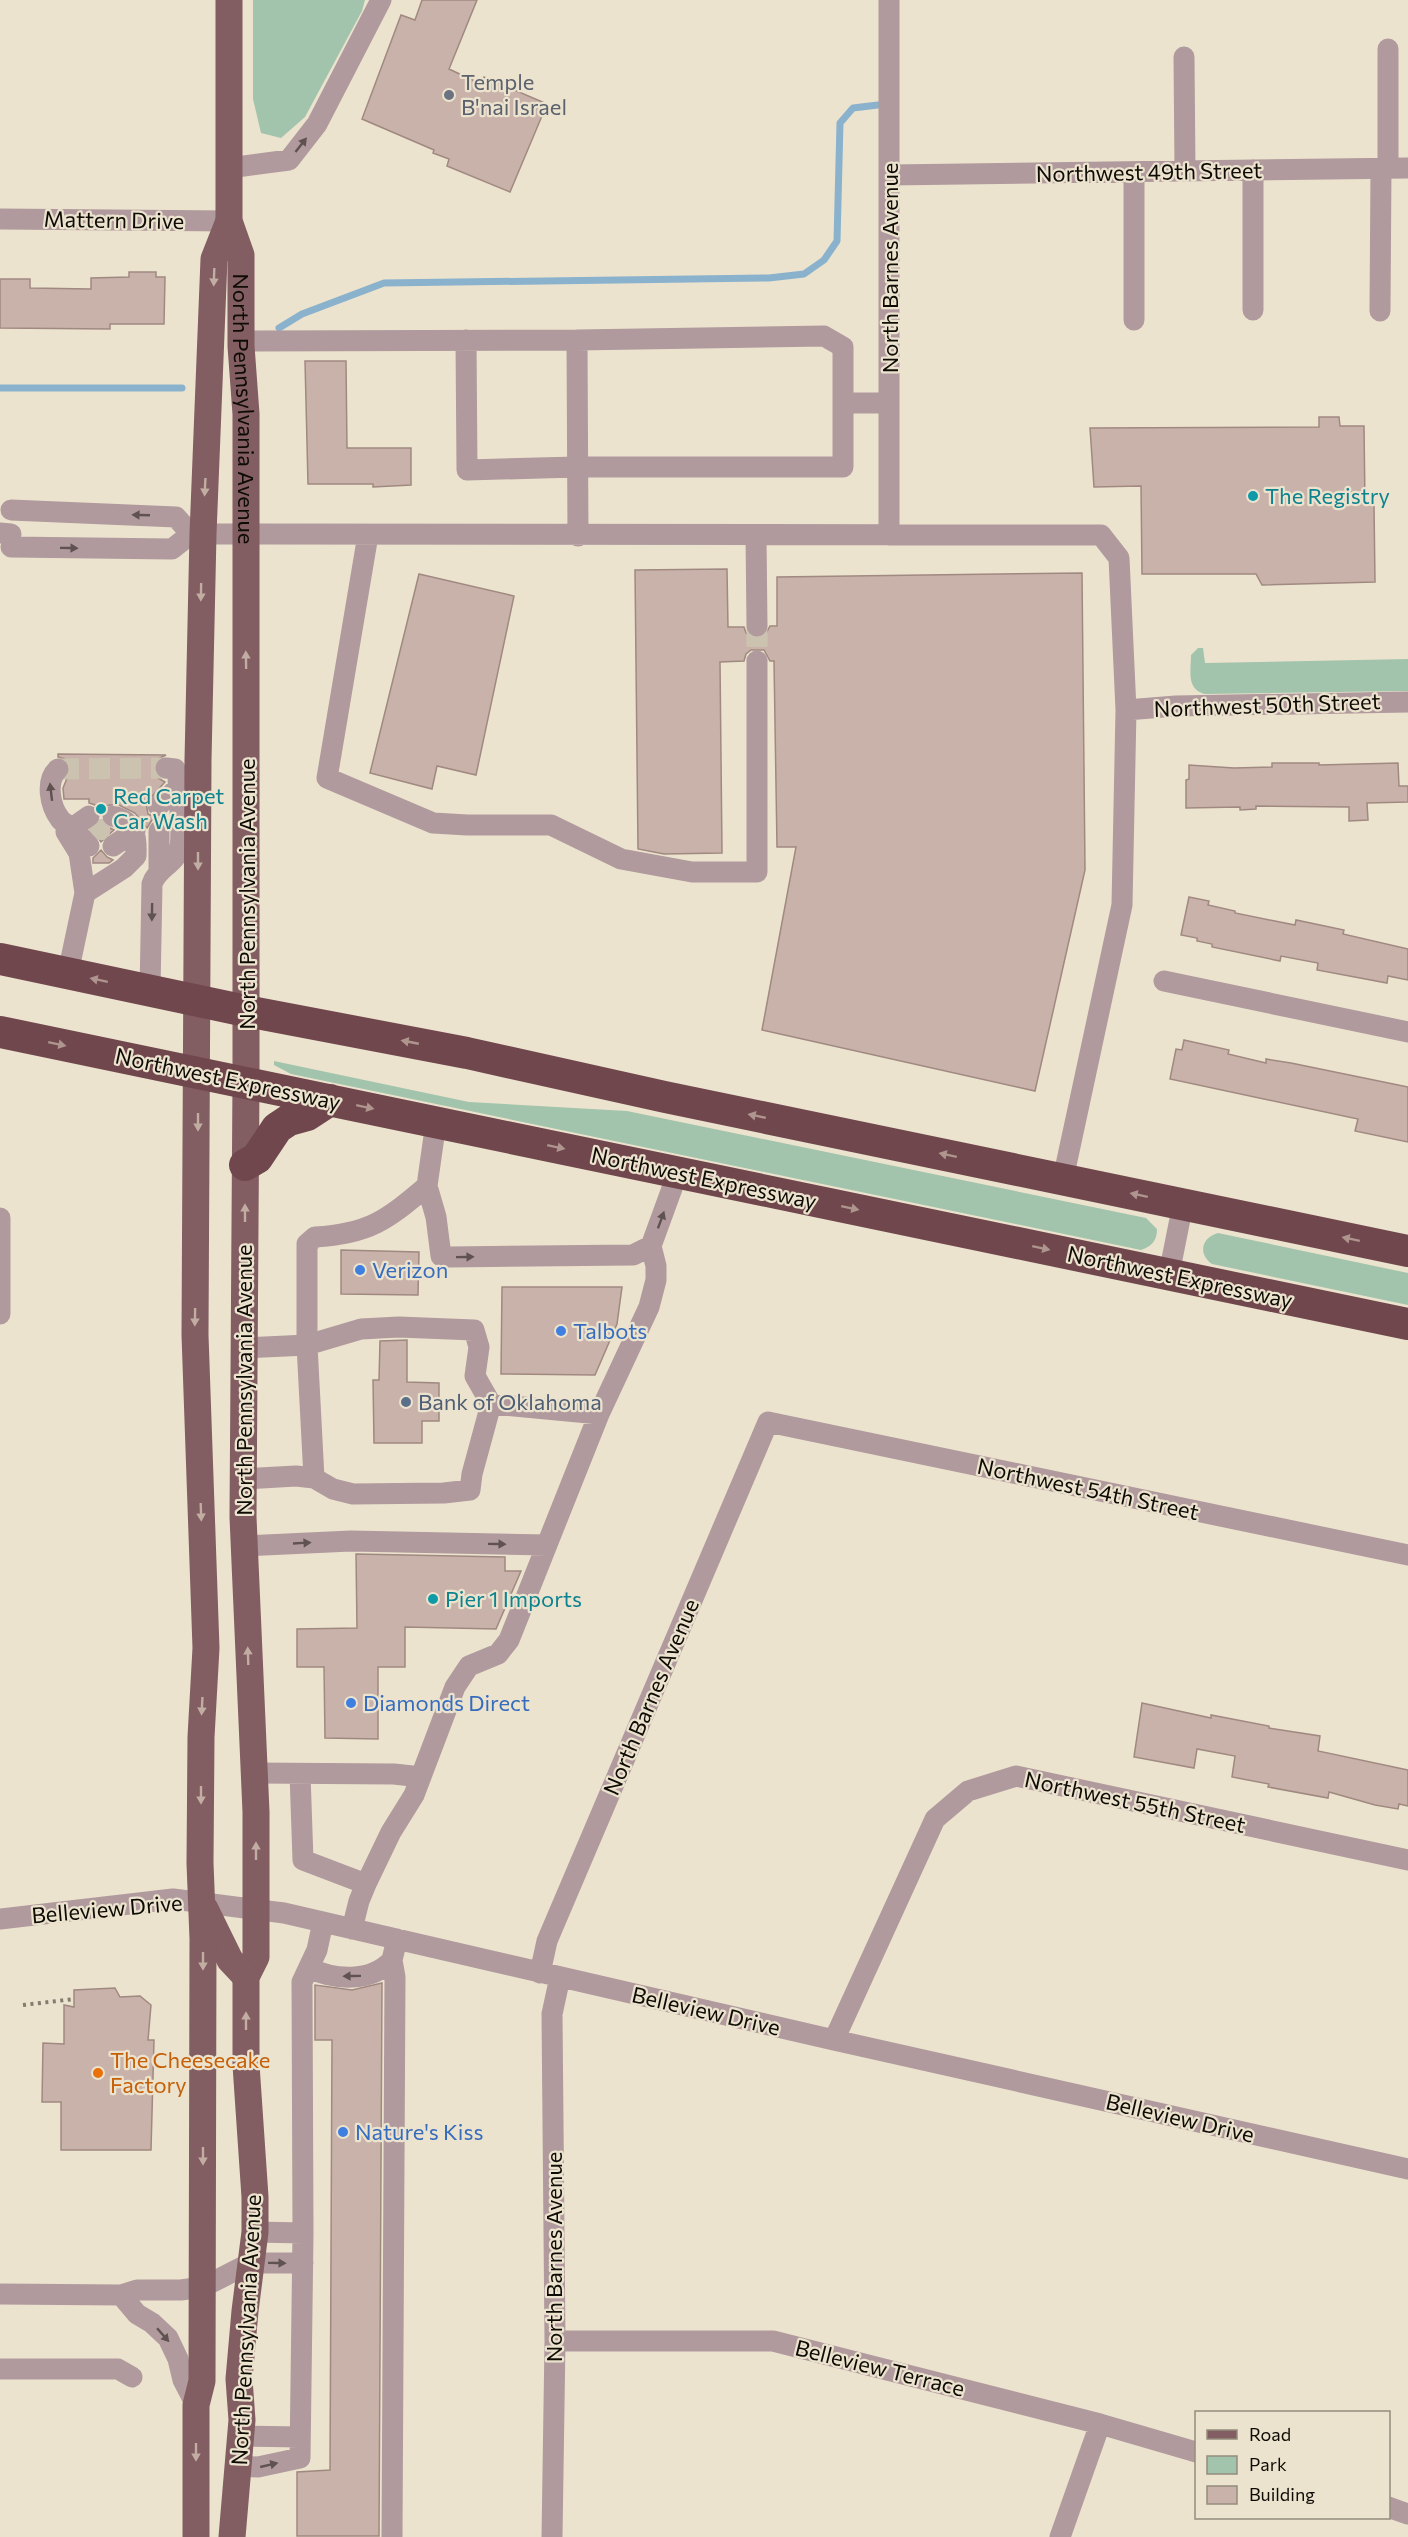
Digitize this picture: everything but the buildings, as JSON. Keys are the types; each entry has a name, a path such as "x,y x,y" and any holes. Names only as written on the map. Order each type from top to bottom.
{"highway":[{"path":"0,959 246,1011 467,1053 665,1097 1408,1251"},
{"name":"Northwest Expressway","path":"0,1032 246,1081 1408,1324"},
{"path":"245,1165 257,1158 277,1128 289,1120 307,1115 330,1100"}],"main road":[{"name":"North Pennsylvania Avenue","path":"229,0 229,221 241,255 241,341 246,414 244,534 246,1081 243,1479 254,1773 256,1909 256,1957 246,1977 246,2065 255,2197 255,2232 239,2379 242,2420 232,2537"},
{"name":"North Pennsylvania Avenue","path":"196,2537 196,2404 202,2381 201,1737 206,1647 195,1335 198,1073 197,534 214,260 229,221"},
{"path":"202,1902 230,1960 246,1977"}],"street":[{"path":"229,168 289,160 317,124 381,0"},
{"name":"North Barnes Avenue","path":"889,0 889,535"},
{"path":"1380,311 1393,168 1388,49"},
{"path":"1184,57 1185,171"},
{"name":"Northwest 49th Street","path":"890,175 1393,168"},
{"path":"1253,170 1253,310"},
{"path":"1134,172 1134,320"},
{"name":"Mattern Drive","path":"0,219 229,221"},
{"path":"241,341 466,340 577,340 824,336 843,346 843,467 576,467 467,470 466,340"},
{"path":"577,340 578,536"},
{"path":"844,403 889,403"},
{"path":"11,510 176,517 197,534"},
{"path":"7,538 172,549 197,534 1101,535 1119,558 1126,710 1122,905 1063,1179"},
{"path":"368,535 327,778 433,823 551,825 621,859 692,872 757,872 757,661"},
{"path":"756,535 757,626"},
{"name":"Northwest 50th Street","path":"1126,710 1176,706 1408,702"},
{"path":"150,990 152,884 156,873 170,863 180,848 178,775 175,769 166,768"},
{"path":"58,770 52,774 50,782 53,804 80,828 79,853 85,893 68,973"},
{"path":"158,806 178,788"},
{"path":"85,893 124,868 136,856 135,831 125,819 113,831"},
{"path":"159,831 159,871"},
{"path":"1164,981 1408,1032"},
{"path":"436,1122 429,1194 441,1256 633,1255 651,1246"},
{"path":"352,1929 358,1901 391,1832 414,1795 455,1686 469,1666 498,1654 509,1640 599,1414 649,1306 656,1280 656,1266 651,1246 678,1172"},
{"path":"314,1478 307,1345 307,1244 315,1237 343,1235 369,1228 429,1194"},
{"path":"1169,1274 1183,1204"},
{"path":"0,1218 0,1314"},
{"path":"243,1479 296,1476 314,1478 333,1489 354,1494 470,1490 490,1404 475,1376 479,1347 474,1330 362,1329 307,1345 245,1348"},
{"path":"490,1404 599,1414"},
{"name":"North Barnes Avenue","path":"552,2537 555,2341 552,2014 548,1941 768,1422"},
{"name":"Northwest 54th Street","path":"768,1422 1408,1555"},
{"path":"244,1546 351,1541 547,1545"},
{"path":"254,1773 394,1774 421,1777"},
{"path":"300,1774 303,1860 366,1884"},
{"name":"Northwest 55th Street","path":"834,2040 936,1819 968,1791 1016,1776 1408,1860"},
{"name":"Belleview Drive","path":"0,1919 173,1899 256,1909 323,1922 1408,2169"},
{"path":"300,2447 303,2263 302,1982 317,1950 323,1922"},
{"path":"392,2537 395,1977 392,1960 397,1939"},
{"path":"309,1968 327,1975 360,1976 377,1972 392,1960"},
{"path":"255,2232 303,2233"},
{"path":"0,2294 121,2295 137,2290 181,2290 203,2287 250,2263 303,2263"},
{"path":"121,2295 137,2314 152,2323 168,2338 183,2380 196,2404"},
{"name":"Belleview Terrace","path":"555,2341 773,2341 1100,2424 1195,2451"},
{"path":"0,2369 118,2369 132,2378"},
{"path":"1060,2537 1100,2424"},
{"path":"241,2436 300,2447"},
{"path":"239,2466 258,2467 300,2447"},
{"path":"1390,2507 1408,2514"}],"path":[{"path":"23,2006 74,1999"}],"green space":[{"path":"253,0 365,0 362,11 305,117 281,138 261,133 253,99"},
{"path":"1198,648 1203,648 1205,663 1408,659 1408,691 1205,694 1199,692 1192,684 1190,673 1191,655"},
{"path":"274,1061 469,1102 627,1111 1146,1218 1157,1229 1157,1233 1153,1242 1141,1250 291,1074 274,1065"},
{"path":"1218,1233 1408,1273 1408,1305 1212,1264 1205,1256 1203,1247 1212,1235"}],"waterway":[{"path":"279,328 302,314 384,283 769,278 804,274 824,260 837,241 840,123 853,108 878,105"},
{"path":"0,388 182,388"}],"tunnel":[{"path":"757,626 757,661"},
{"path":"58,769 166,768"},
{"path":"89,829 113,830"}],"place":[{"name":"Temple B'nai Israel","path":"449,95"},
{"name":"The Registry","path":"1253,496"},
{"name":"Red Carpet Car Wash","path":"101,809"},
{"name":"Verizon","path":"360,1270"},
{"name":"Talbots","path":"561,1331"},
{"name":"Bank of Oklahoma","path":"406,1402"},
{"name":"Pier 1 Imports","path":"433,1599"},
{"name":"Diamonds Direct","path":"351,1703"},
{"name":"The Cheesecake Factory","path":"98,2073"},
{"name":"Nature's Kiss","path":"343,2132"}]}
